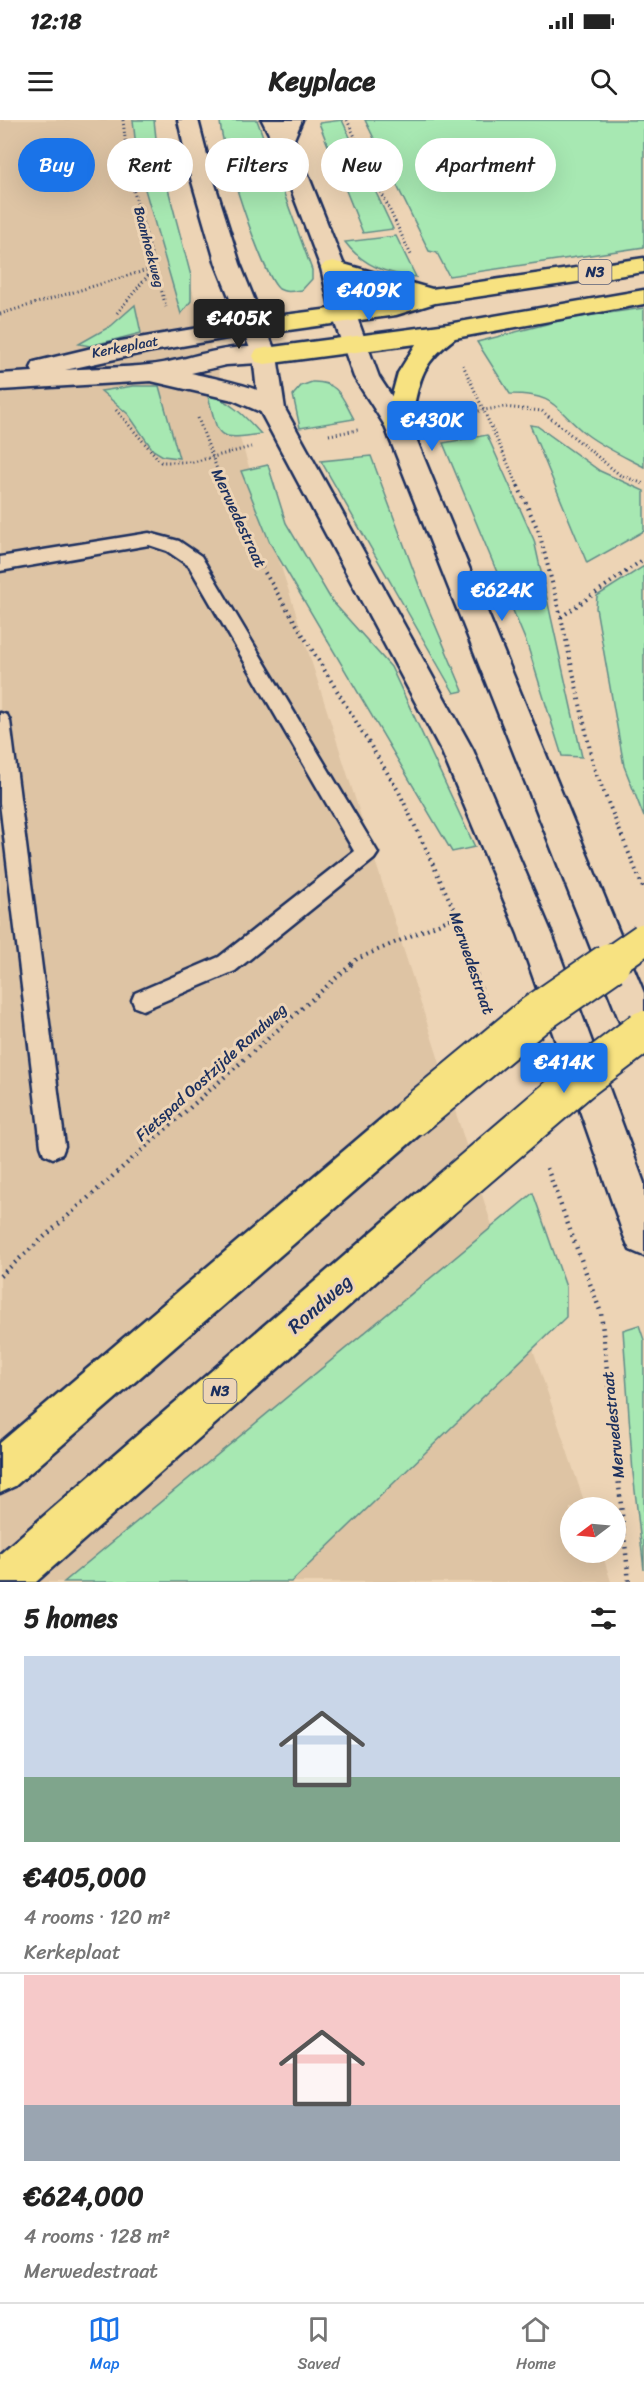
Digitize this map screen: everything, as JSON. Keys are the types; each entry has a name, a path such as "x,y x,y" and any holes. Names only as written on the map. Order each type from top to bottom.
{"main road":[{"path":"188,120 202,178 228,264 265,356 272,409 357,570 457,750 535,934 644,1236"},
{"path":"272,120 282,138"},
{"path":"285,138 292,120"},
{"path":"303,192 333,268 344,315 367,377 397,424 644,1037"},
{"name":"N3","path":"344,315 396,308 431,296 644,265"},
{"name":"N3","path":"333,268 431,296"},
{"name":"N3","path":"355,344 448,332 644,297"},
{"path":"253,327 344,315"},
{"name":"Kerkeplaat","path":"0,381 88,355 174,338 253,327"},
{"name":"N3","path":"397,424 410,373 425,349 448,332"},
{"path":"265,356 355,344"},
{"name":"Kerkeplaat","path":"0,381 151,373 226,357 265,356"},
{"name":"Kerkeplaat","path":"151,373 168,379 188,380 242,394 272,409"},
{"path":"0,1471 534,1015 644,939"},
{"name":"Rondweg","path":"2,1582 439,1200 578,1081 644,1031"}],"lane":[{"path":"0,564 149,539 173,546 195,561 367,853 227,964 143,1000"},
{"path":"0,721 53,1146"}],"path":[{"name":"Baanhoekweg","path":"123,120 129,174 174,338"},
{"path":"347,120 431,296"},
{"path":"0,314 155,268"},
{"name":"Merwedestraat","path":"111,404 161,462 193,462 211,456 251,550 399,792 457,916 485,1000"},
{"path":"484,409 539,532 561,617 594,768 644,890"},
{"path":"561,617 644,559"},
{"name":"Fietspad Oostzijde Rondweg","path":"0,1276 357,959 457,916"},
{"name":"Merwedestraat","path":"547,1167 601,1313 629,1582"}],"shaded area":[{"path":"0,120 138,120 144,138 107,138 107,192 161,192 501,1254 583,1497 560,1497 560,1563 605,1563 611,1582 0,1582"}],"green space":[{"path":"133,120 154,120 156,138 135,138"},
{"path":"220,120 257,120 264,138 223,138"},
{"path":"342,120 350,138 325,138 319,123"},
{"path":"365,120 644,120 644,247 449,276 437,253 429,251 400,192 403,192 403,138 374,138"},
{"path":"146,192 169,192 191,276 191,301 181,314"},
{"path":"238,192 283,192 312,270 312,279 302,290 279,289 263,260"},
{"path":"347,192 376,192 393,229 363,233"},
{"path":"396,236 416,277 395,274 376,267 360,257 345,242"},
{"path":"135,305 141,333 90,346 79,344 111,326"},
{"path":"644,308 644,467 593,439 554,404 537,397 510,394 477,342 566,319"},
{"path":"312,382 328,384 339,392 354,419 300,428 293,395 301,386"},
{"path":"133,386 159,386 179,458 163,456 153,450 128,414 101,391"},
{"path":"207,393 237,410 261,434 234,437 220,433"},
{"path":"530,425 537,426 600,471 644,491 644,531 587,563"},
{"path":"487,435 534,540 582,757 562,756 527,644 443,443"},
{"path":"371,456 423,596 463,691 454,693 321,461"},
{"path":"268,465 286,523 332,601 391,667 475,847 452,852 270,543 241,471"},
{"path":"644,566 644,817 624,766 596,608 597,596"},
{"path":"533,1193 566,1287 566,1317 291,1582 64,1582"},
{"path":"639,1325 644,1340 644,1570 633,1473 623,1330"}]}
